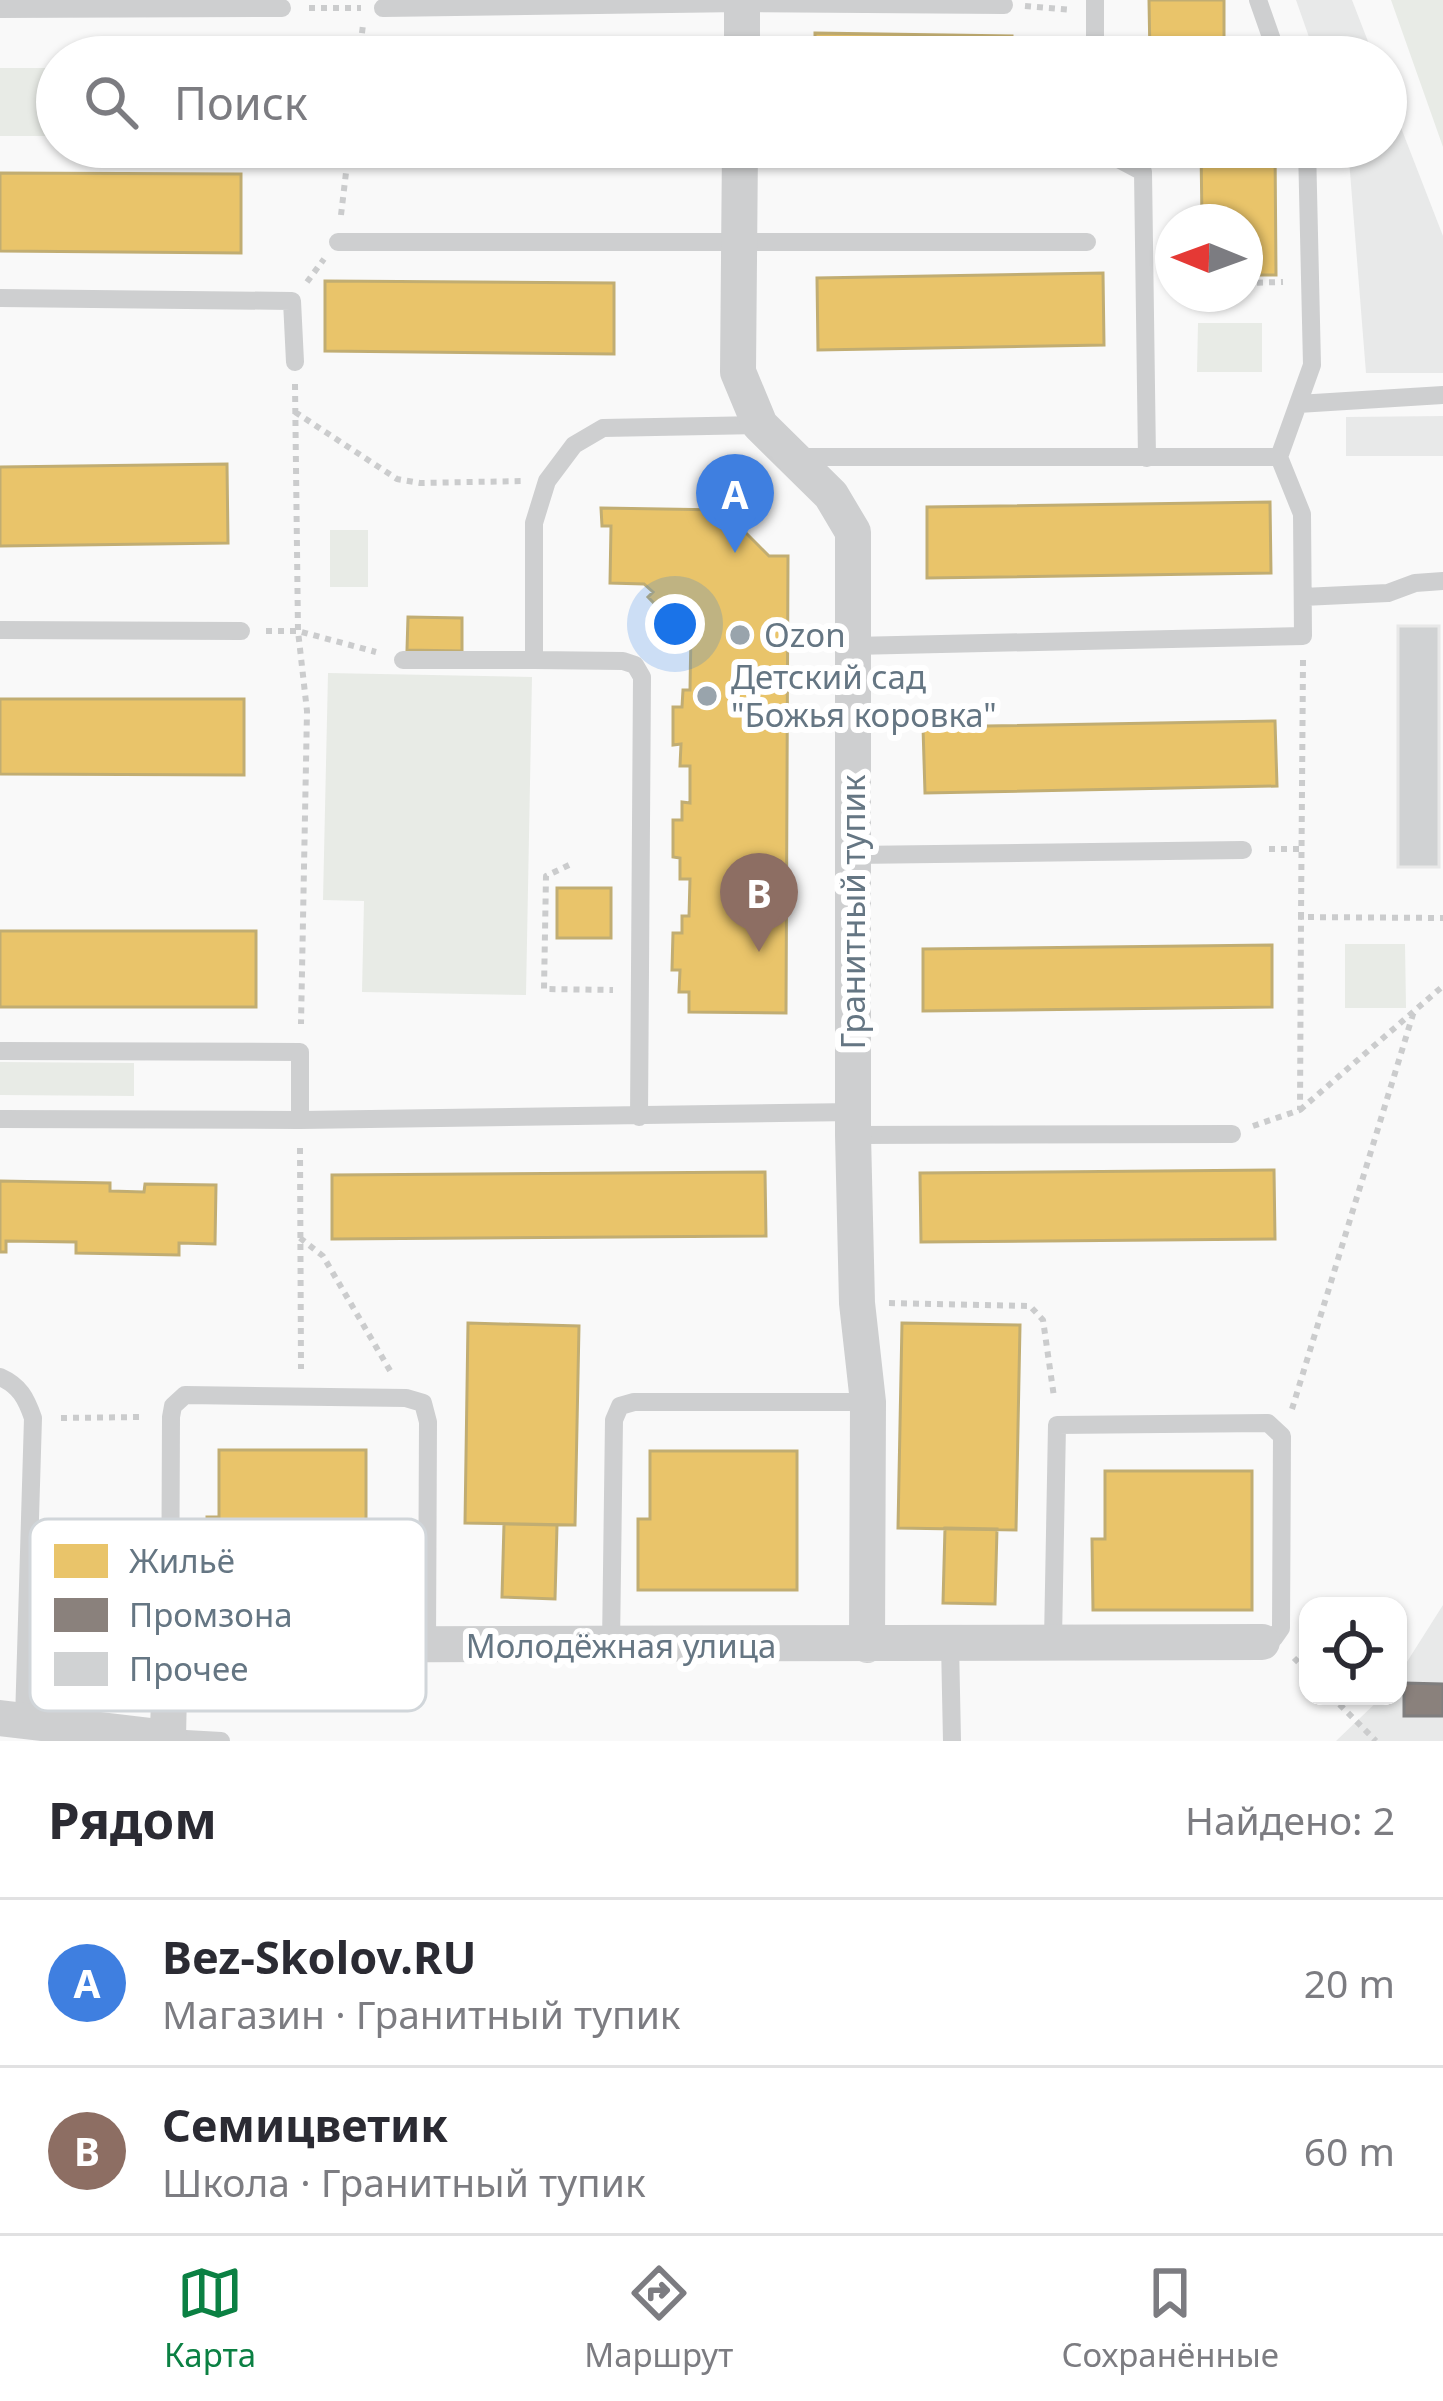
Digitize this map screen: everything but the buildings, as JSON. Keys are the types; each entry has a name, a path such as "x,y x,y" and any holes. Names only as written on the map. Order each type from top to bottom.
{"street":[{"path":"742,1 742,36"},
{"name":"Гранитный тупик","path":"740,168 738,372 760,425 832,495 853,532 854,1124 857,1303 868,1402 867,1645"},
{"name":"Молодёжная улица","path":"427,1645 1262,1642"},
{"path":"12,1719 168,1738"}],"lane":[{"path":"1258,0 1271,36"},
{"path":"383,8 742,1 1004,5"},
{"path":"1095,6 1096,36"},
{"path":"0,9 282,8"},
{"path":"1135,168 1143,172 1147,458"},
{"path":"853,646 1303,636 1302,514 1280,457 1312,364 1308,168"},
{"path":"338,242 1087,242"},
{"path":"0,298 292,301 295,362"},
{"path":"1298,404 1443,395"},
{"path":"534,660 534,523 547,481 574,445 603,428 760,425"},
{"path":"792,457 1280,457"},
{"path":"1303,597 1388,593 1443,580"},
{"path":"0,630 241,631"},
{"path":"403,660 622,662 634,665 642,677 639,1117"},
{"path":"853,855 1243,850"},
{"path":"0,1051 300,1052 300,1120"},
{"path":"0,1119 639,1117 1232,1134"},
{"path":"0,1377 26,1397 33,1418 12,1719"},
{"path":"171,1519 171,1417 173,1406 185,1396 406,1398 423,1403 428,1422 427,1645"},
{"path":"611,1646 614,1420 620,1406 634,1402 868,1402"},
{"path":"1053,1640 1057,1425 1268,1423 1282,1436 1281,1628 1274,1638 1262,1642"},
{"path":"950,1643 952,1741"},
{"path":"168,1738 221,1741"}],"path":[{"path":"1004,5 1095,6"},
{"path":"282,8 383,8"},
{"path":"292,301 338,242 347,168"},
{"path":"1263,283 1311,282"},
{"path":"295,362 298,631 307,711 300,1052"},
{"path":"295,412 397,478 420,483 547,481"},
{"path":"241,631 298,631 403,660"},
{"path":"1300,1110 1303,636"},
{"path":"569,865 546,877 544,988 639,991"},
{"path":"1301,916 1443,918"},
{"path":"1232,1134 1300,1110 1443,986"},
{"path":"1282,1436 1305,1376 1414,1011"},
{"path":"300,1120 300,1345"},
{"path":"299,1238 323,1256 406,1398"},
{"path":"857,1303 1030,1306 1039,1311 1057,1425"},
{"path":"33,1418 171,1417"},
{"path":"1340,1705 1376,1741"}],"shaded area":[{"path":"1296,0 1352,0 1366,36 1309,36"},
{"path":"1391,0 1443,0 1443,147 1407,36"},
{"path":"0,68 36,68 36,136 0,136"},
{"path":"1407,143 1443,236 1443,373 1366,373 1350,168 1407,168"},
{"path":"1198,323 1262,323 1262,372 1197,372"},
{"path":"1443,416 1443,456 1346,456 1346,417"},
{"path":"330,530 368,530 368,587 330,587"},
{"path":"328,673 532,677 526,995 362,992 364,901 323,900"},
{"path":"1345,944 1405,944 1406,1008 1345,1008"},
{"path":"0,1062 134,1063 134,1096 0,1095"},
{"path":"1443,1605 1443,1741 1336,1741 1374,1705 1407,1705 1407,1662"}],"place":[{"name":"Bez-Skolov.RU","path":"735,553"},
{"name":"Ozon","path":"740,635"},
{"name":"Детский сад \"Божья коровка\"","path":"707,696"},
{"name":"Семицветик","path":"759,952"}]}
